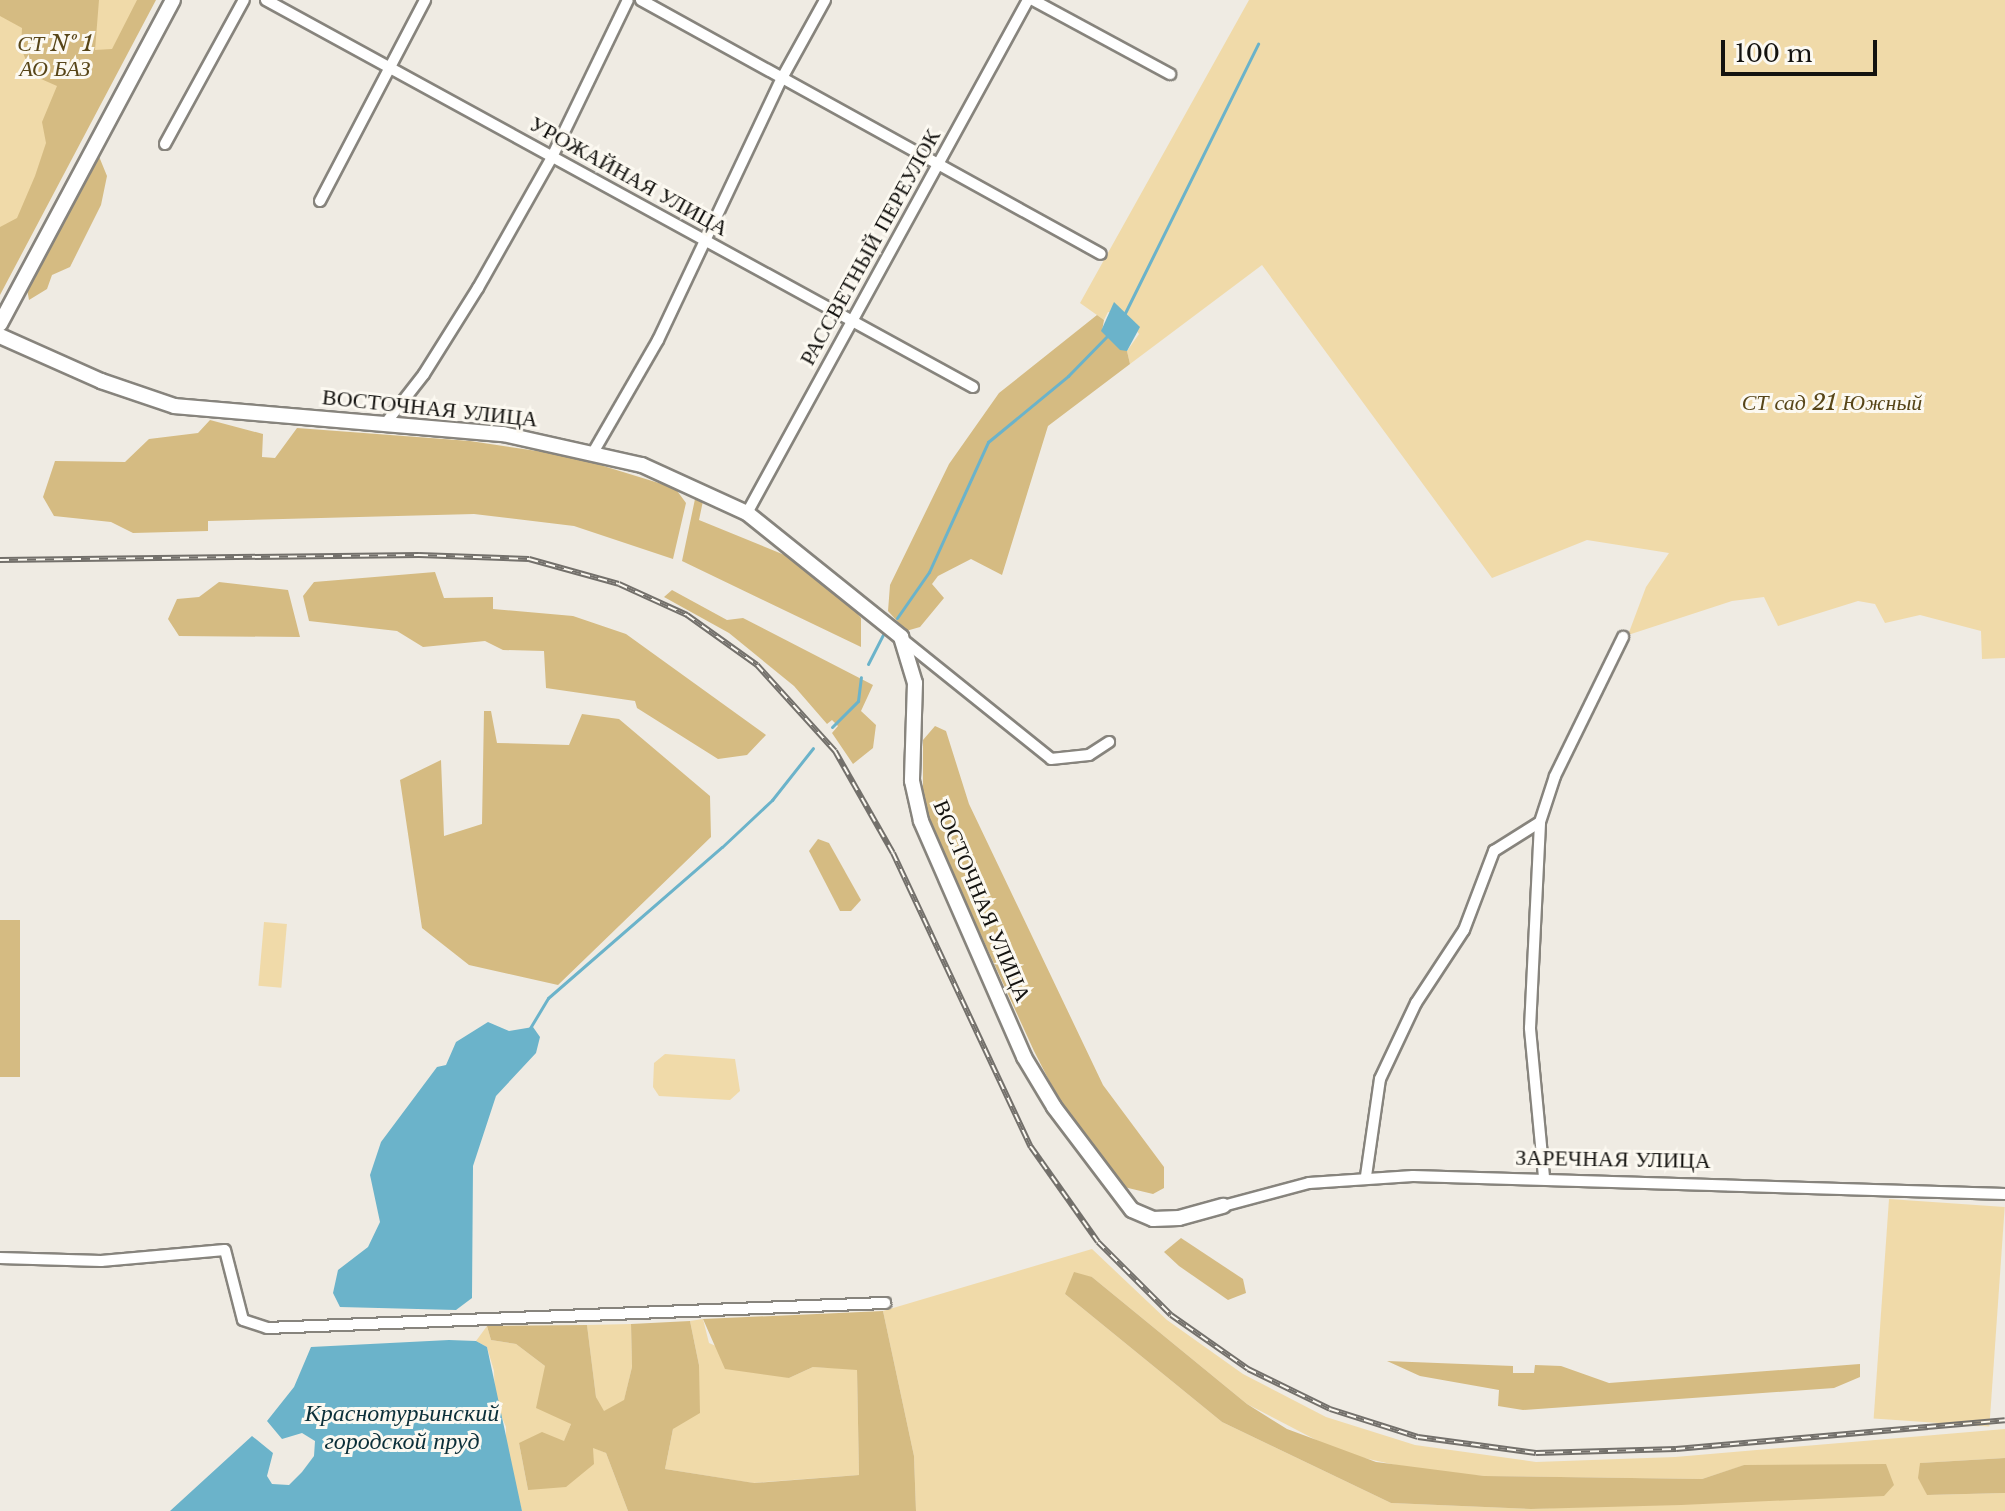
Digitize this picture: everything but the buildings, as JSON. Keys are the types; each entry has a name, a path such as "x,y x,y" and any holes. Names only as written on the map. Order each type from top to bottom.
{"street":[{"path":"0,324 173,0"},
{"path":"165,144 244,0"},
{"name":"УРОЖАЙНАЯ УЛИЦА","path":"266,0 973,387"},
{"path":"320,201 425,0"},
{"path":"385,424 424,374 552,157 628,0"},
{"path":"641,0 1101,254"},
{"path":"594,451 707,242 782,78 825,0"},
{"path":"1030,0 1170,74"},
{"name":"РАССВЕТНЫЙ ПЕРЕУЛОК","path":"747,513 1030,0"},
{"name":"ВОСТОЧНАЯ УЛИЦА","path":"0,336 101,381 175,406 503,434 594,451 695,486 747,513 901,637 915,683 912,781 921,821 1024,1057 1054,1107 1132,1210 1166,1219 1223,1206"},
{"path":"901,637 1051,759 1089,755 1109,742"},
{"path":"1544,1177 1530,1028 1540,822 1555,776 1623,637"},
{"path":"1366,1176 1380,1079 1416,1003 1464,930 1494,851 1540,822"},
{"name":"ЗАРЕЧНАЯ УЛИЦА","path":"1223,1206 1309,1183 1366,1176 1544,1177 2005,1194"},
{"path":"0,1258 101,1261 225,1250 243,1320 267,1328 885,1303"}],"green space":[{"name":"СТ № 1 АО БАЗ","path":"0,0 148,0 0,278"},
{"path":"0,0 99,0 95,50 112,49 137,0 156,0 0,295 0,227 17,218 35,176 46,143 42,122 57,86 32,75 21,48 22,28 0,16"},
{"name":"СТ сад 21 Южный","path":"1249,0 2005,0 2005,658 1982,659 1981,631 1920,615 1885,623 1875,604 1858,601 1778,626 1764,597 1732,601 1628,635 1646,587 1669,553 1587,540 1492,578 1262,265 1130,364 1127,351 1139,334 1123,313 1108,312 1104,320 1080,303"},
{"path":"98,154 107,176 101,205 70,267 52,275 47,289 29,300 27,289"},
{"path":"1097,315 1104,320 1102,331 1127,351 1130,364 1048,426 1002,575 971,559 938,576 932,584 944,598 920,627 906,631 888,611 890,585 949,464 999,393"},
{"path":"210,420 263,434 262,457 275,458 297,428 470,441 571,456 675,488 686,503 673,559 574,526 474,514 208,521 208,531 133,533 111,522 54,516 43,497 55,461 125,462 149,439 198,433"},
{"path":"695,499 703,501 699,520 787,556 851,606 861,618 861,647 682,561"},
{"path":"435,572 444,598 493,597 493,609 573,616 626,634 766,735 747,755 718,759 637,708 635,701 546,688 544,651 503,650 485,641 423,647 397,631 309,621 303,596 314,582"},
{"path":"219,582 288,590 300,637 179,636 168,619 177,599 199,597"},
{"path":"672,590 727,620 743,618 873,685 861,711 876,725 873,748 853,764 832,733 838,726 832,720 827,724 794,686 729,633 664,597"},
{"path":"484,711 491,711 497,743 569,745 582,714 619,719 710,796 711,837 558,985 469,965 422,928 400,780 441,760 444,836 482,824"},
{"path":"935,726 946,731 969,804 1103,1085 1164,1167 1164,1188 1153,1194 1124,1187 1059,1100 1034,1051 923,808 923,740"},
{"path":"818,839 829,843 861,900 851,911 840,911 809,851"},
{"path":"0,920 20,920 20,1077 0,1077"},
{"path":"264,922 287,924 281,988 258,986"},
{"path":"665,1054 735,1059 740,1091 730,1100 659,1096 653,1087 654,1063"},
{"path":"1889,1199 2005,1207 1989,1427 1874,1418"},
{"path":"1181,1238 1243,1279 1246,1293 1228,1300 1179,1266 1164,1252"},
{"path":"1092,1249 1167,1320 1243,1374 1326,1417 1415,1445 1536,1462 1675,1457 2005,1429 2005,1458 1921,1463 1927,1495 2005,1493 2005,1511 916,1511 914,1456 883,1311","holes":["1092,1277 1247,1404 1341,1453 1432,1473 1702,1479 1745,1465 1722,1501 1531,1509 1391,1503 1222,1422 1065,1294"]},
{"path":"1074,1272 1092,1277 1247,1404 1287,1429 1376,1462 1484,1476 1702,1479 1744,1465 1886,1464 1894,1485 1884,1496 1681,1505 1531,1509 1391,1503 1222,1422 1065,1294"},
{"path":"883,1311 914,1456 916,1511 628,1511 606,1453 593,1448 594,1464 566,1487 528,1490 519,1443 542,1432 564,1441 571,1424 536,1408 545,1366 516,1344 491,1340 487,1326 587,1325 596,1397 604,1411 624,1400 632,1367 631,1324 690,1321 699,1365 700,1413 673,1429 665,1469 754,1483 859,1475 857,1370 813,1367 789,1378 725,1369 703,1319"},
{"path":"703,1319 709,1343 789,1378 813,1367 857,1369 859,1475 753,1483 665,1469 673,1429 699,1365 690,1321"},
{"path":"631,1324 632,1367 624,1401 603,1412 596,1397 587,1325"},
{"path":"487,1326 491,1340 516,1344 545,1366 571,1424 564,1442 519,1443 528,1490 592,1447 606,1453 628,1511 522,1511 506,1452 506,1427 495,1401 494,1371 487,1347 476,1341"},
{"path":"1387,1361 1513,1366 1513,1373 1534,1373 1535,1365 1561,1366 1609,1383 1860,1364 1860,1377 1834,1388 1523,1410 1498,1406 1499,1390 1420,1376"},
{"path":"2005,1458 2005,1493 1927,1495 1918,1478 1920,1463"}],"water":[{"path":"1114,302 1140,327 1127,351 1120,350 1101,331"},
{"path":"488,1022 509,1031 533,1027 540,1037 536,1053 496,1096 473,1166 472,1298 456,1310 340,1307 333,1293 338,1270 368,1247 380,1222 370,1175 381,1142 437,1067 446,1065 456,1042"},
{"name":"Краснотурьинский городской пруд","path":"476,1341 487,1347 522,1511 170,1511 252,1436 273,1453 267,1476 272,1484 289,1485 302,1472 314,1456 315,1441 302,1433 282,1439 267,1421 294,1387 311,1347"}],"waterway":[{"path":"1123,317 1258,44"},
{"path":"897,618 929,572 988,442 1068,376 1108,335"},
{"path":"868,664 883,635"},
{"path":"832,727 858,701 861,677"},
{"path":"530,1028 548,998 772,800 813,748"}],"railway":[{"path":"0,560 419,555 529,559 619,584 687,615 757,665 835,751 893,853 1031,1147 1098,1242 1171,1315 1248,1369 1330,1409 1418,1437 1536,1453 1676,1449 2005,1420"}]}
